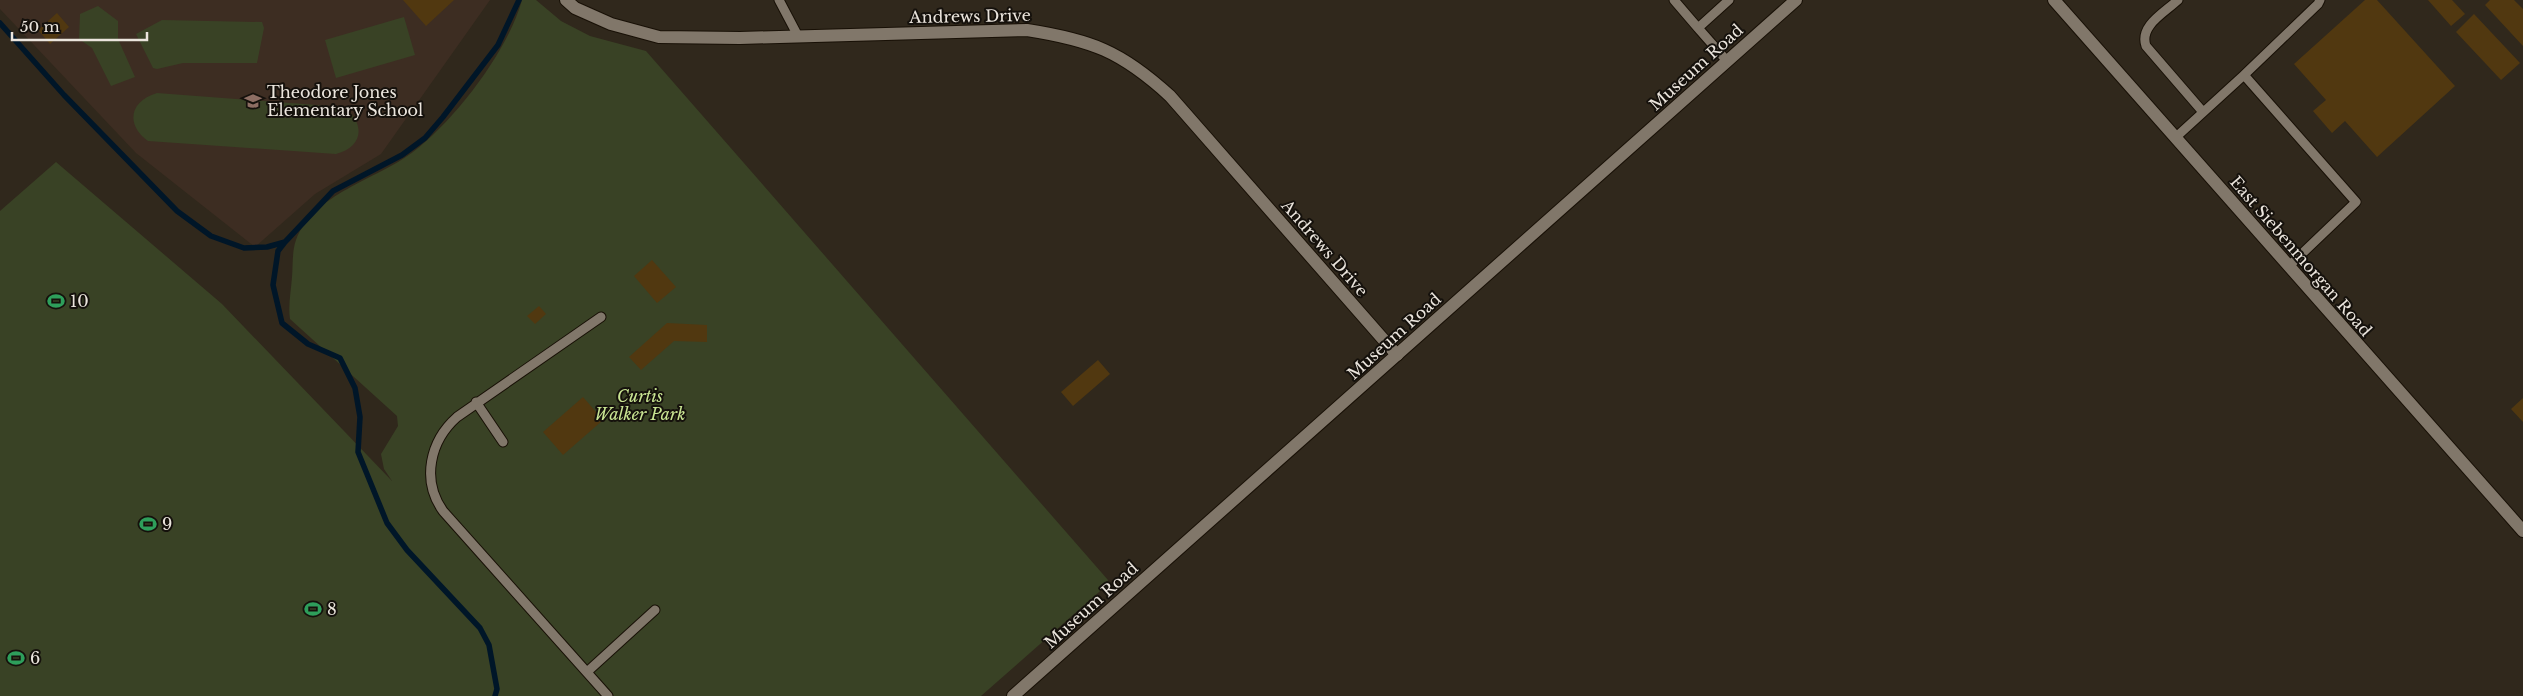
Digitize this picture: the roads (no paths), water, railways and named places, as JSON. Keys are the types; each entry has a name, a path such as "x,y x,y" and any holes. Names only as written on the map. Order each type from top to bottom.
{"street":[{"name":"Andrews Drive","path":"566,0 575,8 611,24 659,37 798,36 1027,30 1069,36 1112,52 1150,77 1170,96 1397,355"},
{"name":"Museum Road","path":"1013,696 1796,0"},
{"name":"East Siebenmorgan Road","path":"2055,1 2523,532"}],"lane":[{"path":"780,0 798,36"},
{"path":"1674,0 1727,61"},
{"path":"1698,28 1729,0"},
{"path":"2178,0 2146,28 2143,37 2146,46 2203,112"},
{"path":"2175,138 2244,75 2320,0"},
{"path":"2244,75 2356,202 2288,266"},
{"path":"601,317 476,402 450,423 434,447 431,474 436,499 443,511 608,696"},
{"path":"476,402 503,442"},
{"path":"587,672 655,610"}],"waterway":[{"path":"0,23 64,95 177,211 211,236 244,248 267,247 285,242 333,191 402,155 425,138 498,45 519,0"},
{"path":"285,242 278,251 273,285 282,323 308,344 340,358 355,388 360,417 358,452 387,523 407,550 480,628 489,645 497,689 495,696"}],"place":[{"name":"Theodore Jones Elementary School","path":"253,101"},
{"name":"10","path":"56,301"},
{"name":"9","path":"148,524"},
{"name":"8","path":"313,609"},
{"name":"6","path":"16,658"}],"park label":[{"name":"Curtis Walker Park","path":"640,405"}]}
